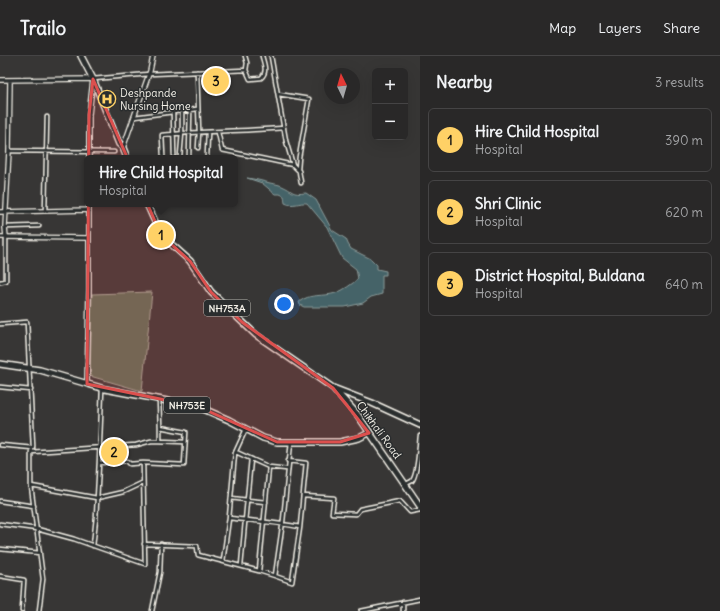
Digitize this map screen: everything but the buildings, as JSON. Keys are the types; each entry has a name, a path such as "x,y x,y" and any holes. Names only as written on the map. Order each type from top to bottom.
{"highway":[{"path":"81,56 93,79 119,144 123,148 126,155"},
{"name":"NH753A","path":"148,207 161,235 190,261 211,292 256,335 333,388"},
{"name":"NH753E","path":"0,364 40,370 102,388 199,407 229,420 263,438 277,442 340,442 359,438 370,432"},
{"path":"333,388 372,403 420,425"},
{"name":"Chikhali Road","path":"333,388 357,414 420,506"}],"street":[{"path":"123,148 149,74 153,56"},
{"path":"246,56 246,70 250,79 261,78 265,72 262,56"},
{"path":"271,56 286,141 293,164 298,169"},
{"path":"0,80 93,79 149,74 246,70"},
{"path":"197,72 197,109 199,132 198,148"},
{"path":"89,152 89,115 93,79"},
{"path":"0,282 6,281 5,227 9,151 10,80"},
{"path":"278,94 309,99 299,157 298,169 301,183"},
{"path":"134,117 197,109"},
{"path":"189,155 190,111"},
{"path":"180,155 182,112"},
{"path":"173,113 174,155"},
{"path":"45,211 47,117"},
{"path":"163,155 162,135 190,132 284,128"},
{"path":"207,155 208,132"},
{"path":"218,132 222,150 224,151 293,164"},
{"path":"9,151 114,152"},
{"path":"0,212 89,210 87,384"},
{"path":"5,227 39,226"},
{"path":"0,237 89,238"},
{"path":"0,324 27,322 33,448 31,452 31,486 43,579 39,611"},
{"path":"0,387 31,390"},
{"path":"93,546 99,463 102,388"},
{"path":"159,399 160,441"},
{"path":"99,463 127,461 130,464 184,464 186,432 160,427"},
{"path":"223,561 236,452 246,429"},
{"path":"406,484 412,480 414,476 419,453 420,436"},
{"path":"31,452 136,445 151,441 186,442"},
{"path":"275,576 283,524 287,469 291,442"},
{"path":"0,445 33,448"},
{"path":"236,452 269,467 287,469"},
{"path":"241,566 251,459"},
{"path":"144,544 197,546 198,555 259,571 292,582 300,527 306,463 288,461"},
{"path":"0,524 37,529 74,539 145,564 142,483 143,464"},
{"path":"259,571 269,467"},
{"path":"31,486 97,498 123,492 142,483"},
{"path":"303,496 334,498 332,513 356,514 360,509 400,501 410,512 420,510"},
{"path":"231,498 266,502"},
{"path":"0,501 34,506"},
{"path":"229,518 300,527"},
{"path":"152,611 160,572 161,544"},
{"path":"0,549 40,553"},
{"path":"0,576 24,580 22,611"},
{"path":"361,611 420,599"},
{"path":"403,602 403,611"}],"highlighted area":[{"path":"93,79 161,235 190,261 211,292 242,322 333,388 369,433 340,442 277,442 199,407 87,384 89,115"}],"green space":[{"path":"152,292 142,391 90,376 92,294"}],"water":[{"path":"247,178 279,185 295,193 306,193 316,200 332,230 346,239 351,249 371,259 377,265 377,269 386,271 386,275 382,275 382,294 371,297 363,303 345,307 304,307 300,305 299,302 308,297 336,293 348,287 358,279 356,269 342,258 327,227 307,203 290,205 285,203 284,196 275,194 262,183"}],"place":[{"name":"District Hospital, Buldana","path":"216,81"},
{"name":"Deshpande Nursing Home","path":"107,99"},
{"name":"Hire Child Hospital","path":"161,235"},
{"name":"Shri Clinic","path":"114,452"}]}
